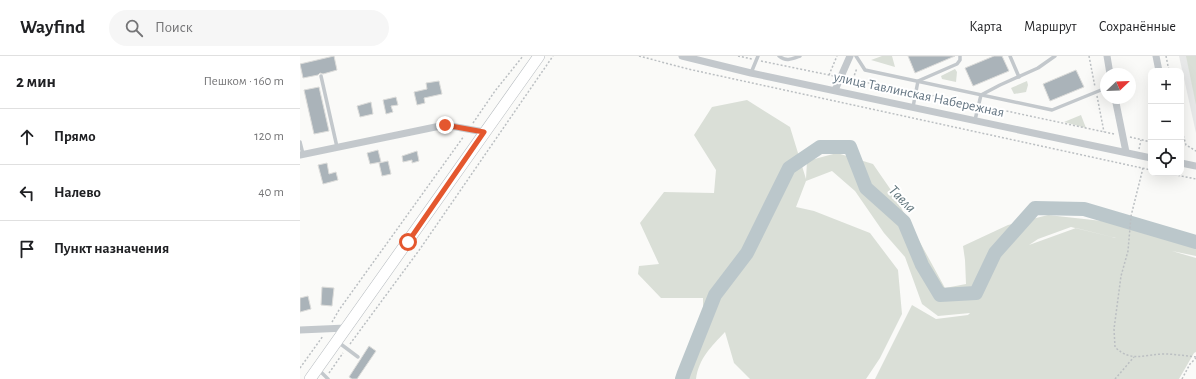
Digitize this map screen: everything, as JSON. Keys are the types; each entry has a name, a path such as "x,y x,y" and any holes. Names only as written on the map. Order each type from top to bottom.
{"main road":[{"path":"310,379 539,56"}],"street":[{"name":"улица Тавлинская Набережная","path":"682,56 751,73 1148,157"},
{"path":"835,90 850,56"},
{"path":"1107,56 1109,68"},
{"path":"1156,56 1158,68"},
{"path":"1116,104 1126,152"},
{"path":"302,155 445,125 484,132"},
{"path":"1184,164 1196,166"},
{"path":"300,330 346,328"}],"lane":[{"path":"779,56 784,60 791,60 800,56"},
{"path":"856,56 865,70 1052,110 1100,90"},
{"path":"918,81 957,64 960,60 960,56"},
{"path":"1010,56 1019,77"},
{"path":"975,120 981,95 1038,68 1054,56"},
{"path":"751,73 757,58"},
{"path":"321,76 337,148"},
{"path":"913,107 918,81"},
{"path":"300,142 302,155"},
{"path":"337,341 358,357"},
{"path":"318,369 327,378"}],"path":[{"path":"300,368 344,303 495,91 523,56"},
{"path":"327,378 420,249 553,56"},
{"path":"639,56 688,69 1148,169"},
{"path":"738,56 757,58 829,75 1148,141"},
{"path":"829,75 837,56"},
{"path":"1166,56 1168,68"},
{"path":"1184,139 1186,145 1196,151"},
{"path":"1143,168 1132,216 1129,245 1122,276 1114,329 1115,347 1121,353 1134,357 1163,354 1196,358"},
{"path":"1181,176 1196,179"},
{"path":"1115,379 1134,357"},
{"path":"1182,379 1190,364 1196,358"}],"shaded area":[{"path":"882,56 892,56 895,67 871,60"},
{"path":"1179,56 1196,56 1196,133 1184,79 1184,68 1182,68"},
{"path":"1186,56 1196,56 1196,105"},
{"path":"955,69 957,72 956,82 942,79 941,76"},
{"path":"1027,81 1028,85 1026,92 1014,94 1011,88"},
{"path":"747,100 790,127 806,179 807,161 837,153 873,164 893,193 945,288 966,284 963,246 1008,225 1048,215 1187,233 1196,236 1196,256 1172,251 1196,258 1196,352 1179,379 875,379 912,305 936,319 968,315 970,313 938,316 922,304 905,257 884,233 855,191 832,171 806,181 796,207 814,211 870,233 898,270 902,314 880,358 866,379 750,379 734,363 725,332 710,348 703,359 696,379 677,379 693,336 703,336 703,298 661,298 638,274 639,266 659,264 640,223 664,192 714,193 716,170 694,135 712,107","holes":["1071,227 1076,228 1029,245 1038,239"]},
{"path":"1081,115 1086,128 1064,122"}],"building":[{"path":"334,56 337,70 303,78 300,64"},
{"path":"908,56 955,56 915,73"},
{"path":"994,56 1002,56 1009,71 973,86 965,68"},
{"path":"1076,70 1084,87 1050,101 1043,84"},
{"path":"439,81 442,94 424,98 425,103 417,105 414,92 427,89 426,83"},
{"path":"319,87 329,131 314,134 304,90"},
{"path":"396,97 398,105 391,106 393,112 386,114 383,100"},
{"path":"371,102 373,114 360,117 357,106"},
{"path":"378,150 381,162 370,164 367,153"},
{"path":"417,151 419,161 412,163 412,160 403,162 402,156"},
{"path":"388,161 391,174 382,176 379,163"},
{"path":"327,163 329,174 336,172 338,180 323,184 318,165"},
{"path":"322,287 334,288 332,306 321,305"},
{"path":"308,296 311,309 300,312 300,298"},
{"path":"369,346 376,351 357,379 352,379 349,377"}],"waterway":[{"name":"Тавла","path":"682,379 715,295 747,253 789,168 820,147 850,147 866,188 904,222 922,265 940,295 976,293 995,253 1035,208 1084,209 1196,242"}],"route":[{"path":"408,242 484,132 445,125"}]}
